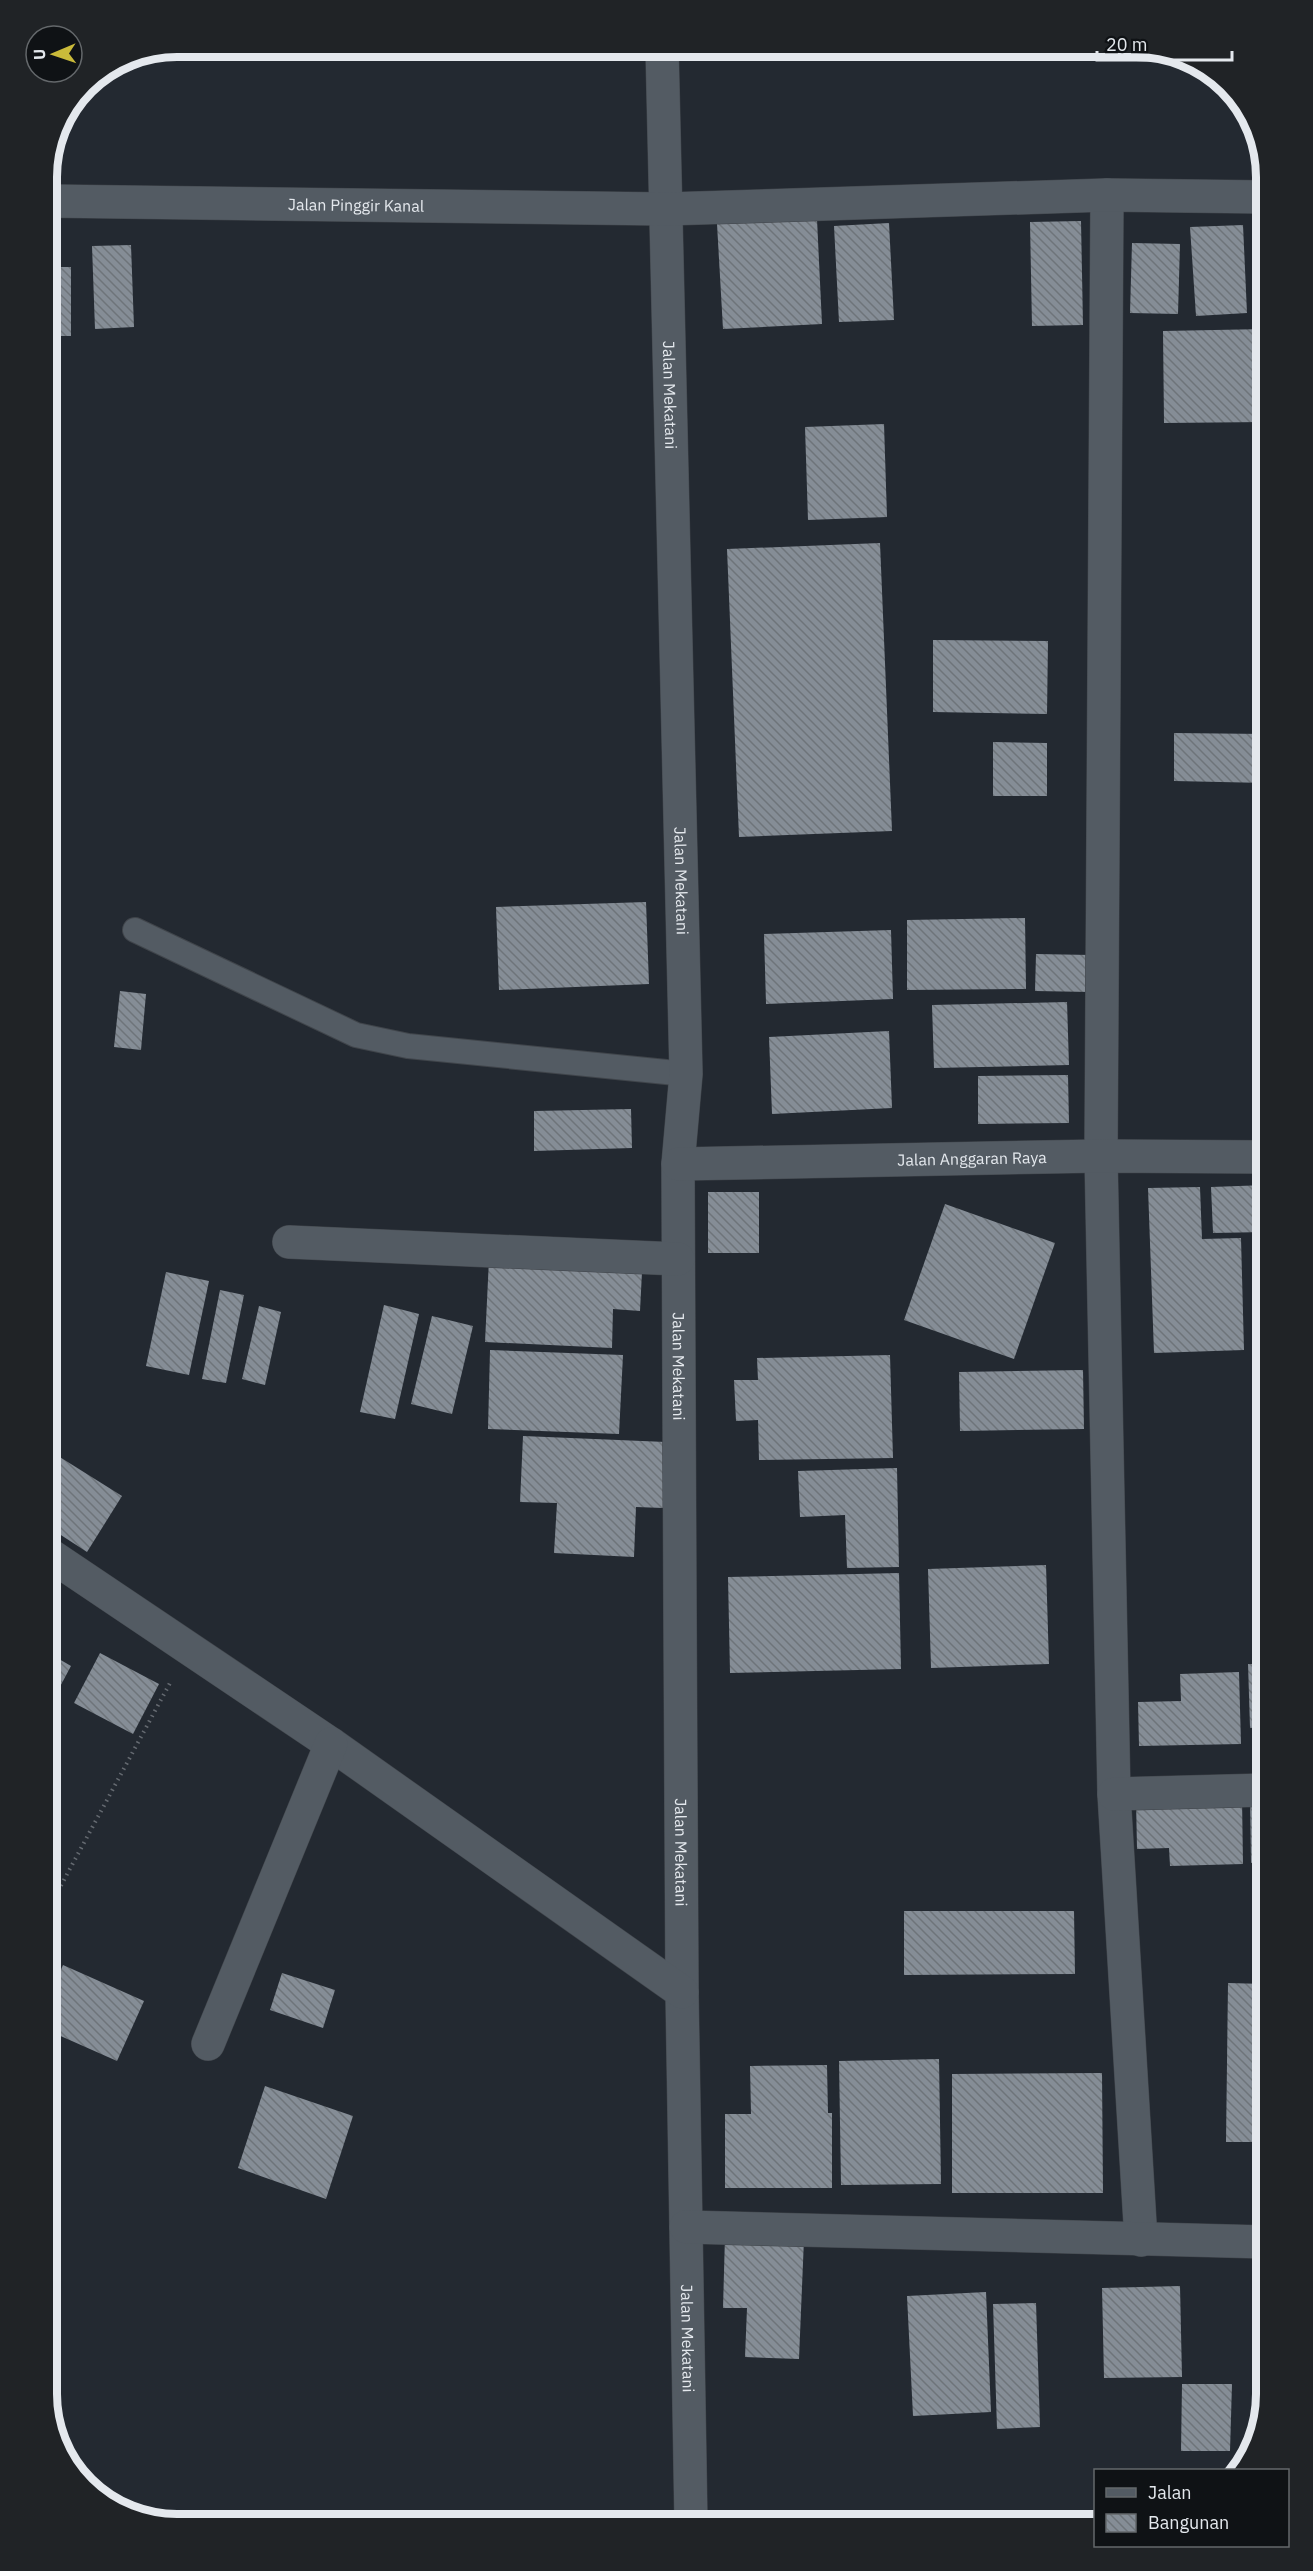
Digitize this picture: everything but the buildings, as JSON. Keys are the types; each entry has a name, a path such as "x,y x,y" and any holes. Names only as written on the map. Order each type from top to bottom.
{"street":[{"name":"Jalan Mekatani","path":"662,57 686,1074 678,1164 678,1259 682,1992 692,2514"},
{"name":"Jalan Pinggir Kanal","path":"57,201 666,209 1107,195 1256,197"},
{"path":"1107,195 1101,1156 1114,1794 1141,2240"},
{"name":"Jalan Anggaran Raya","path":"678,1164 1101,1156 1256,1157"},
{"path":"289,1242 678,1259"},
{"path":"57,1560 331,1744 682,1992"},
{"path":"208,2044 331,1744"},
{"path":"1114,1794 1256,1790"},
{"path":"686,2228 1256,2242"}],"lane":[{"path":"135,930 356,1035 408,1046 686,1074"}],"path":[{"path":"58,1891 189,1648"}]}
